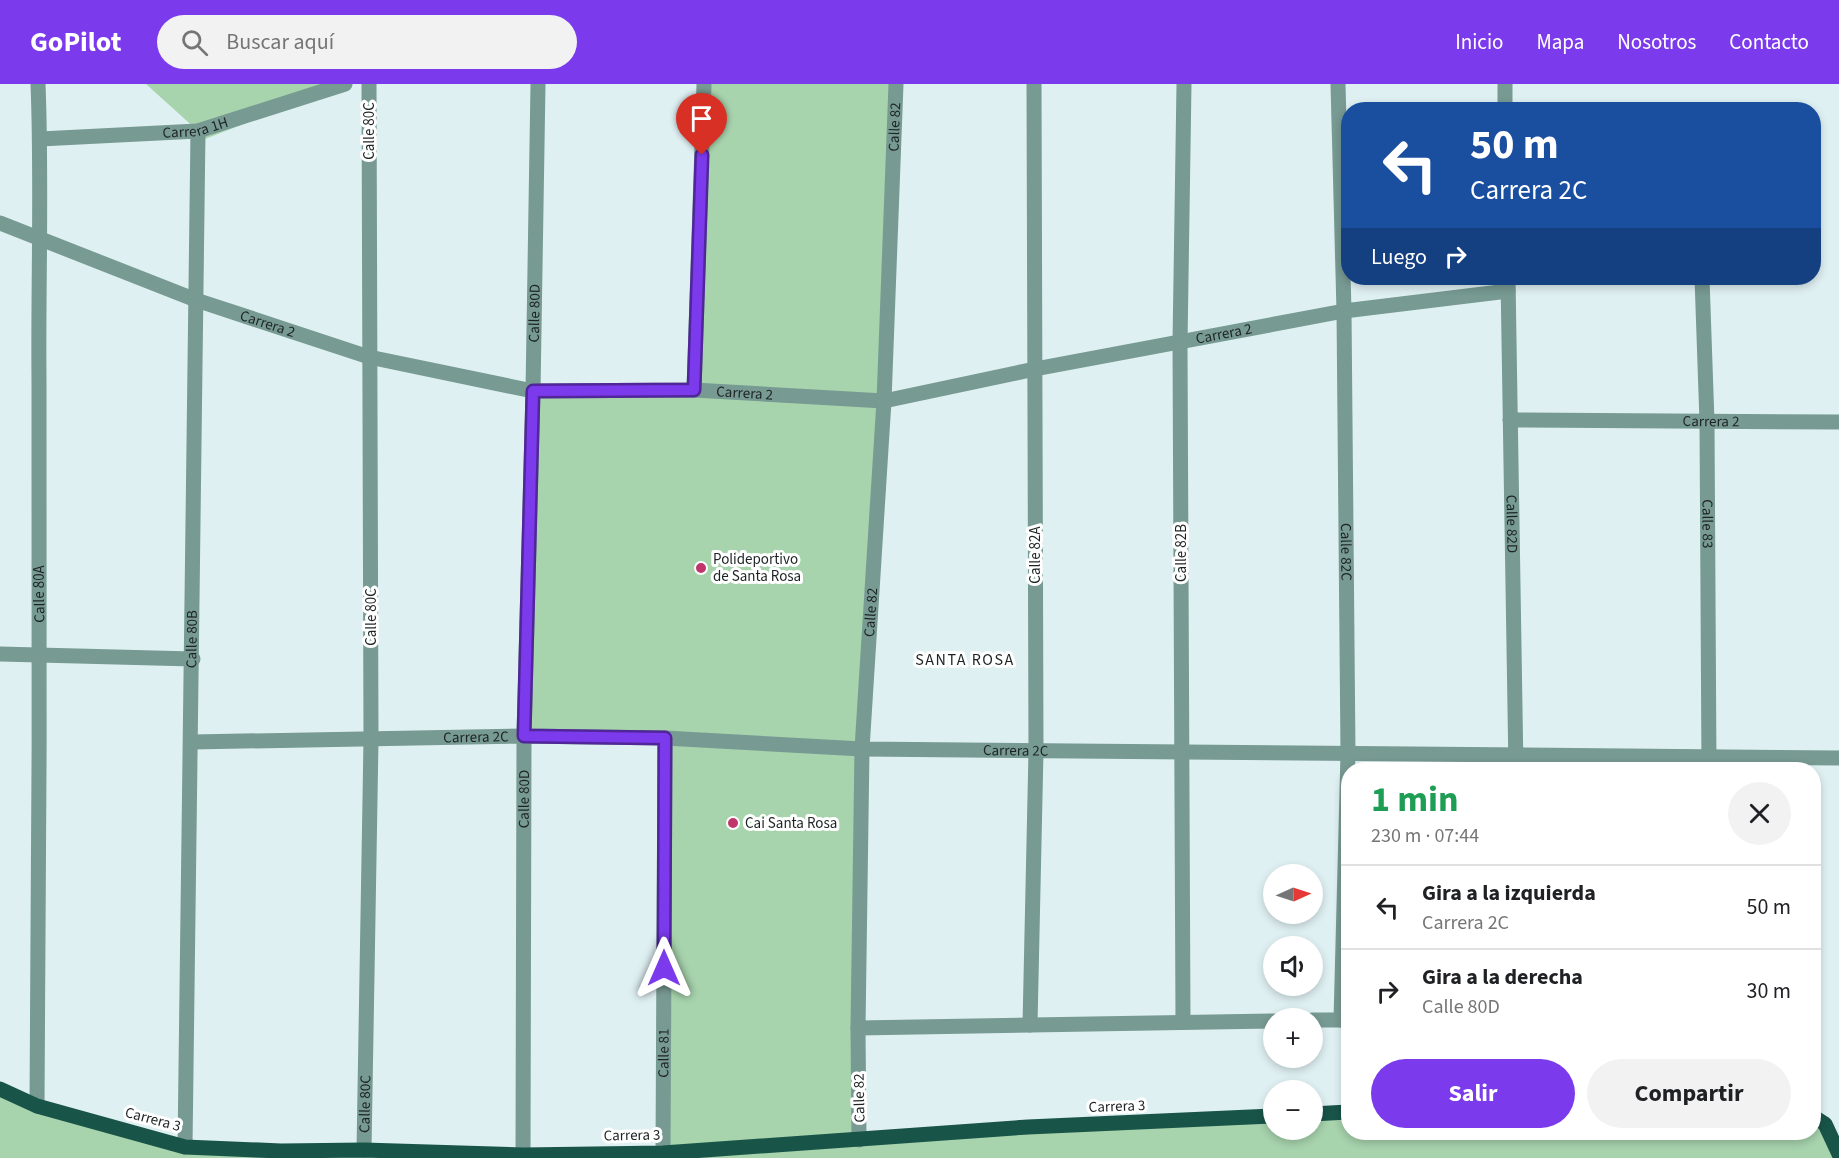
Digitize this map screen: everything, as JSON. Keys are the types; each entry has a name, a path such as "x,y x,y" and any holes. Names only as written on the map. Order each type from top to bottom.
{"main road":[{"name":"Carrera 3","path":"0,1089 37,1106 185,1147 281,1155 364,1150 523,1155 663,1153 1028,1127 1263,1116"},
{"path":"1323,1113 1341,1112"},
{"path":"1821,1121 1825,1124 1839,1154"}],"street":[{"name":"Calle 80A","path":"37,1106 40,654 38,238 40,139 38,84"},
{"name":"Carrera 1H","path":"40,139 198,131 345,84"},
{"name":"Calle 80C","path":"364,1150 371,740 369,84"},
{"name":"Calle 80D","path":"523,1155 524,736 538,84"},
{"path":"694,390 704,84"},
{"name":"Calle 82","path":"860,1140 858,1028 862,750 884,401 896,84"},
{"name":"Calle 82A","path":"1030,1025 1036,751 1034,84"},
{"name":"Calle 82B","path":"1183,1022 1180,343 1184,84"},
{"name":"Calle 82C","path":"1338,84 1341,198"},
{"path":"1505,84 1505,102"},
{"name":"Calle 80B","path":"185,1147 192,742 198,131"},
{"name":"Carrera 2","path":"0,223 196,300 369,357 533,391 694,390 884,401 1035,369 1344,311 1502,285"},
{"name":"Calle 82C","path":"1343,285 1348,762"},
{"name":"Calle 82D","path":"1508,285 1516,762"},
{"name":"Calle 83","path":"1702,285 1707,422 1709,762"},
{"name":"Carrera 2","path":"1510,420 1839,423"},
{"path":"0,654 193,659"},
{"name":"Carrera 2C","path":"192,742 524,736 665,738 862,750 1348,753 1516,762"},
{"name":"Calle 81","path":"663,1153 665,738"},
{"name":"Carrera 2C","path":"1735,762 1839,758"},
{"path":"1323,1020 1341,1020"},
{"path":"858,1028 1263,1021"}],"green space":[{"path":"146,84 348,84 197,142 198,131"},
{"path":"704,84 896,84 862,750 860,1140 1263,1120 1263,1140 1323,1140 1323,1117 1341,1116 1341,1140 1821,1140 1821,1125 1837,1158 0,1158 0,1089 185,1147 663,1152 665,742 524,736 533,391 694,390"}],"place":[{"name":"Polideportivo de Santa Rosa","path":"701,568"},
{"name":"Cai Santa Rosa","path":"733,823"}],"district":[{"name":"SANTA ROSA","path":"965,659"}],"route":[{"path":"664,968 665,738 524,736 533,391 694,390 702,155"}]}
